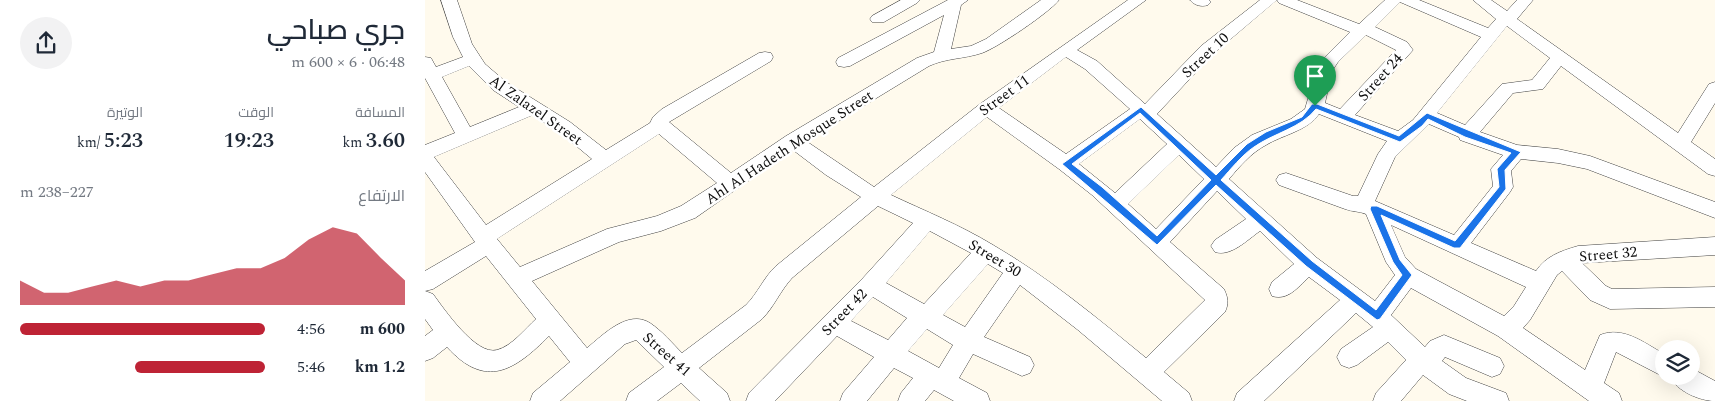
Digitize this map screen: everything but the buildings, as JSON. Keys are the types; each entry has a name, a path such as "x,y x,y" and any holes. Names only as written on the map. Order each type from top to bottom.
{"street":[{"name":"Al Zalazel Street","path":"449,0 460,36 472,59 491,80 558,123 606,160"},
{"path":"878,19 912,0"},
{"name":"Street 11","path":"638,401 754,312 765,300 777,279 784,272 874,195 986,108 1065,50 1138,0"},
{"name":"Street 10","path":"1066,164 1143,112 1207,50 1269,0"},
{"path":"1284,0 1362,29"},
{"path":"1157,242 1249,146 1269,134 1305,118 1315,106 1327,65 1394,0"},
{"path":"1407,0 1490,34"},
{"path":"1481,0 1715,169"},
{"path":"1525,0 1490,34 1427,116 1400,139 1387,154 1365,200 1397,262 1407,275 1506,329 1600,396 1608,342 1618,341 1655,361"},
{"path":"942,54 957,2"},
{"path":"844,62 957,2"},
{"name":"Ahl Al Hadeth Mosque Street","path":"517,278 614,235 675,218 699,206 793,141 923,62 942,54 983,48 994,42 1041,2"},
{"name":"Street 24","path":"1343,117 1405,50 1401,46 1362,29"},
{"path":"1065,50 1091,65 1309,264 1383,322 1423,362 1467,396 1497,401"},
{"path":"1467,135 1508,88 1537,85 1560,56"},
{"path":"730,183 660,125 659,121 661,117 765,58"},
{"path":"466,137 429,69 472,59"},
{"path":"1681,144 1712,98"},
{"path":"1315,106 1400,139"},
{"path":"425,153 533,108"},
{"path":"986,108 1066,164 1116,204 1213,293 1217,301 1214,308 1147,373"},
{"path":"1427,116 1467,135 1517,152 1590,163 1715,210"},
{"path":"425,282 660,125"},
{"name":"Street 30","path":"793,141 833,170 874,195 928,220 986,251 1017,271 1081,317 1180,401"},
{"path":"1116,204 1178,145"},
{"path":"1457,246 1503,187 1501,169 1517,152"},
{"path":"425,158 487,241 586,364"},
{"path":"1286,180 1352,204 1368,206 1540,283"},
{"name":"Street 42","path":"758,401 871,285 928,220"},
{"path":"1223,246 1260,220"},
{"name":"Street 32","path":"1506,329 1522,313 1549,269 1564,259 1578,255 1715,246"},
{"path":"852,401 916,324 934,309 986,251"},
{"path":"1564,259 1598,293 1611,299 1710,300"},
{"path":"1280,289 1309,264"},
{"path":"910,401 937,379 968,341 1017,271"},
{"path":"1349,357 1383,322 1407,275"},
{"path":"871,285 968,341 1022,365"},
{"path":"1246,401 1356,299"},
{"path":"425,302 448,332 465,350 479,358 499,362 511,355 550,321"},
{"path":"833,323 978,401"},
{"name":"Street 41","path":"542,401 617,337 625,332 637,329 641,330 683,366 718,401"},
{"path":"425,350 448,332"},
{"path":"1385,401 1437,348 1444,346 1492,366"},
{"path":"1699,385 1715,394"}],"route":[{"path":"1315,106 1311,113 1297,123 1269,134 1249,146 1216,180 1141,110 1066,164 1116,204 1157,242 1216,180 1309,264 1377,316 1407,275 1397,262 1374,209 1457,246 1503,187 1501,169 1517,152 1467,135 1427,116 1411,132 1400,139 1315,106"}]}
